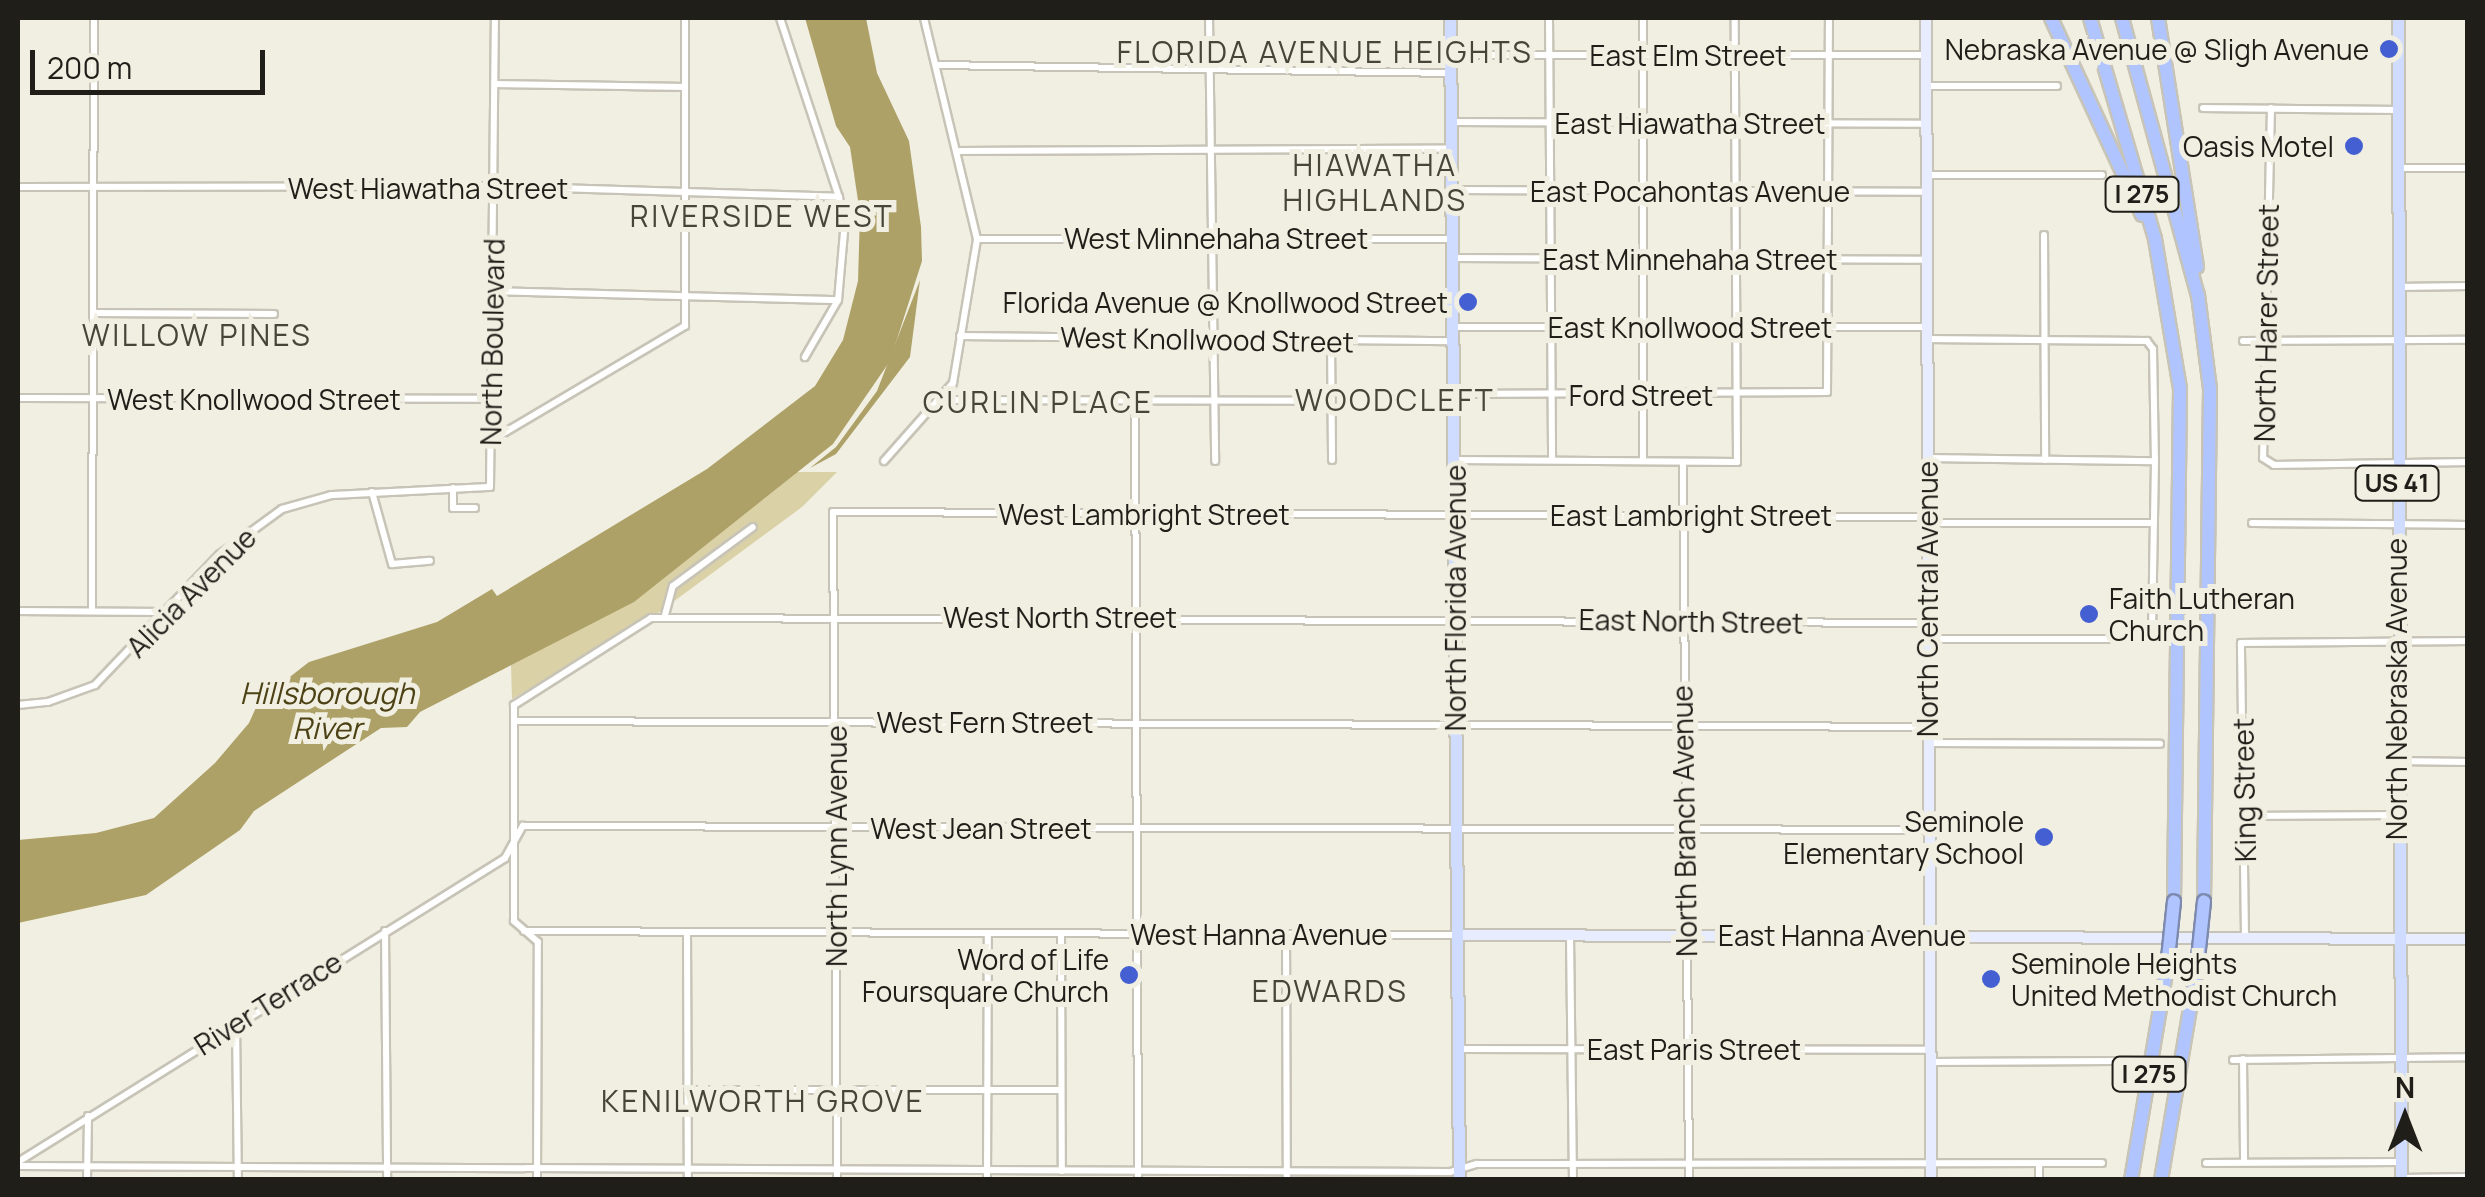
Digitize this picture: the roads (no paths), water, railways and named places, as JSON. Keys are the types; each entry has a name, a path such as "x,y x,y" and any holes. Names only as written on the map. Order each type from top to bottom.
{"highway":[{"path":"2051,18 2156,239"},
{"path":"2158,18 2193,208 2198,294"},
{"name":"I 275","path":"2091,21 2156,239 2176,351 2183,452 2174,901 2167,968 2131,1180"},
{"name":"I 275","path":"2123,21 2198,294 2214,486 2204,901 2197,968 2162,1180"}],"main road":[{"name":"North Florida Avenue","path":"1450,18 1454,122 1459,1174"},
{"name":"North Nebraska Avenue","path":"2398,18 2396,939 2401,1179"}],"street":[{"path":"92,611 94,18"},
{"name":"North Boulevard","path":"490,488 494,18"},
{"path":"491,440 685,326 685,18"},
{"path":"780,18 839,197 844,232 838,300 805,357"},
{"path":"884,460 953,383 977,239 960,151 924,18"},
{"path":"1209,18 1215,461"},
{"path":"1549,18 1552,460"},
{"path":"1643,18 1643,462"},
{"path":"1455,460 1737,462 1736,18"},
{"path":"1828,18 1830,327"},
{"name":"North Central Avenue","path":"1926,18 1931,1180"},
{"name":"East Elm Street","path":"1450,54 1926,55"},
{"path":"938,65 1452,73"},
{"path":"496,84 684,87"},
{"path":"1926,86 2057,86"},
{"path":"2204,108 2398,110"},
{"name":"North Harer Street","path":"2271,108 2263,458 2274,464 2397,462"},
{"name":"East Hiawatha Street","path":"1454,122 1926,124"},
{"path":"960,151 1454,148"},
{"path":"2397,168 2468,168"},
{"path":"1926,175 2102,175"},
{"name":"West Hiawatha Street","path":"18,188 494,186 839,197"},
{"name":"East Pocahontas Avenue","path":"1453,190 1926,192"},
{"path":"2044,235 2045,460"},
{"name":"West Minnehaha Street","path":"977,239 1454,240"},
{"name":"East Minnehaha Street","path":"1454,258 1926,260"},
{"path":"2397,287 2468,286"},
{"path":"492,290 838,300"},
{"path":"95,313 274,314"},
{"name":"East Knollwood Street","path":"1455,327 1830,327 2147,341 2153,349 2155,461"},
{"name":"Ford Street","path":"1454,394 1737,396 1827,392 1830,327"},
{"name":"West Knollwood Street","path":"960,336 1455,341"},
{"path":"1331,340 1332,460"},
{"path":"2243,341 2468,340"},
{"name":"West Knollwood Street","path":"18,398 491,399"},
{"path":"940,400 1330,400"},
{"path":"1134,401 1138,1176"},
{"path":"1926,458 2155,461 2152,639 1926,640"},
{"name":"North Branch Avenue","path":"1683,462 1683,830 1690,1180"},
{"path":"2397,462 2468,462"},
{"path":"453,488 453,508 475,508"},
{"name":"Alicia Avenue","path":"18,704 48,702 95,685 245,531 282,509 372,492 490,488"},
{"path":"372,492 392,564 430,561"},
{"name":"West Lambright Street","path":"833,512 1455,514"},
{"name":"North Lynn Avenue","path":"833,512 837,1180"},
{"name":"East Lambright Street","path":"1455,514 2154,522"},
{"path":"2252,523 2468,525"},
{"path":"537,1180 538,942 514,922 514,705 665,616 672,586 753,527"},
{"path":"18,611 164,612"},
{"name":"West North Street","path":"665,616 1456,619"},
{"name":"East North Street","path":"1456,619 1926,624"},
{"path":"2397,641 2468,641"},
{"name":"King Street","path":"2244,936 2242,643 2397,641"},
{"name":"West Fern Street","path":"514,720 1927,727"},
{"path":"1928,743 2160,744"},
{"path":"2396,761 2468,762"},
{"path":"2245,816 2396,816"},
{"name":"West Jean Street","path":"514,842 523,826 1929,830"},
{"name":"River Terrace","path":"18,1164 88,1114 505,858 514,842"},
{"path":"385,931 387,1180"},
{"name":"West Hanna Avenue","path":"521,931 1457,934"},
{"path":"687,932 688,1180"},
{"path":"987,1175 988,933"},
{"path":"1062,933 1062,1171"},
{"path":"1286,934 1288,1176"},
{"name":"East Hanna Avenue","path":"1457,934 2468,939"},
{"path":"1570,934 1573,1180"},
{"path":"236,1023 238,1180"},
{"name":"East Paris Street","path":"1458,1048 1687,1048 2114,1061"},
{"path":"2233,1060 2468,1058"},
{"path":"2243,1060 2244,1162"},
{"path":"687,1090 1061,1090"},
{"path":"87,1180 88,1114"},
{"path":"18,1164 1288,1176 1459,1174 1572,1162 2102,1163"},
{"path":"2206,1162 2401,1162"},
{"path":"2039,1164 2039,1180"},
{"path":"2401,1179 2468,1178"}],"water":[{"name":"Hillsborough River","path":"805,18 866,18 877,73 909,141 921,227 922,261 890,361 833,444 634,602 420,712 407,727 381,728 254,811 240,830 146,895 18,923 18,840 96,833 154,818 215,763 249,723 259,701 309,662 437,622 492,589 497,596 707,469 815,386 843,340 858,281 860,214 850,147 836,126"},
{"path":"920,280 910,357 836,454 810,468 836,447 877,391"}],"place":[{"name":"Nebraska Avenue @ Sligh Avenue","path":"2389,49"},
{"name":"Oasis Motel","path":"2354,146"},
{"name":"Florida Avenue @ Knollwood Street","path":"1468,302"},
{"name":"Faith Lutheran Church","path":"2089,614"},
{"name":"Seminole Elementary School","path":"2044,837"},
{"name":"Word of Life Foursquare Church","path":"1129,975"},
{"name":"Seminole Heights United Methodist Church","path":"1991,979"}],"district":[{"name":"FLORIDA AVENUE HEIGHTS","path":"1325,52"},
{"name":"HIAWATHA HIGHLANDS","path":"1375,182"},
{"name":"RIVERSIDE WEST","path":"762,216"},
{"name":"WILLOW PINES","path":"197,335"},
{"name":"WOODCLEFT","path":"1395,400"},
{"name":"CURLIN PLACE","path":"1038,402"},
{"name":"EDWARDS","path":"1330,991"},
{"name":"KENILWORTH GROVE","path":"763,1101"}]}
